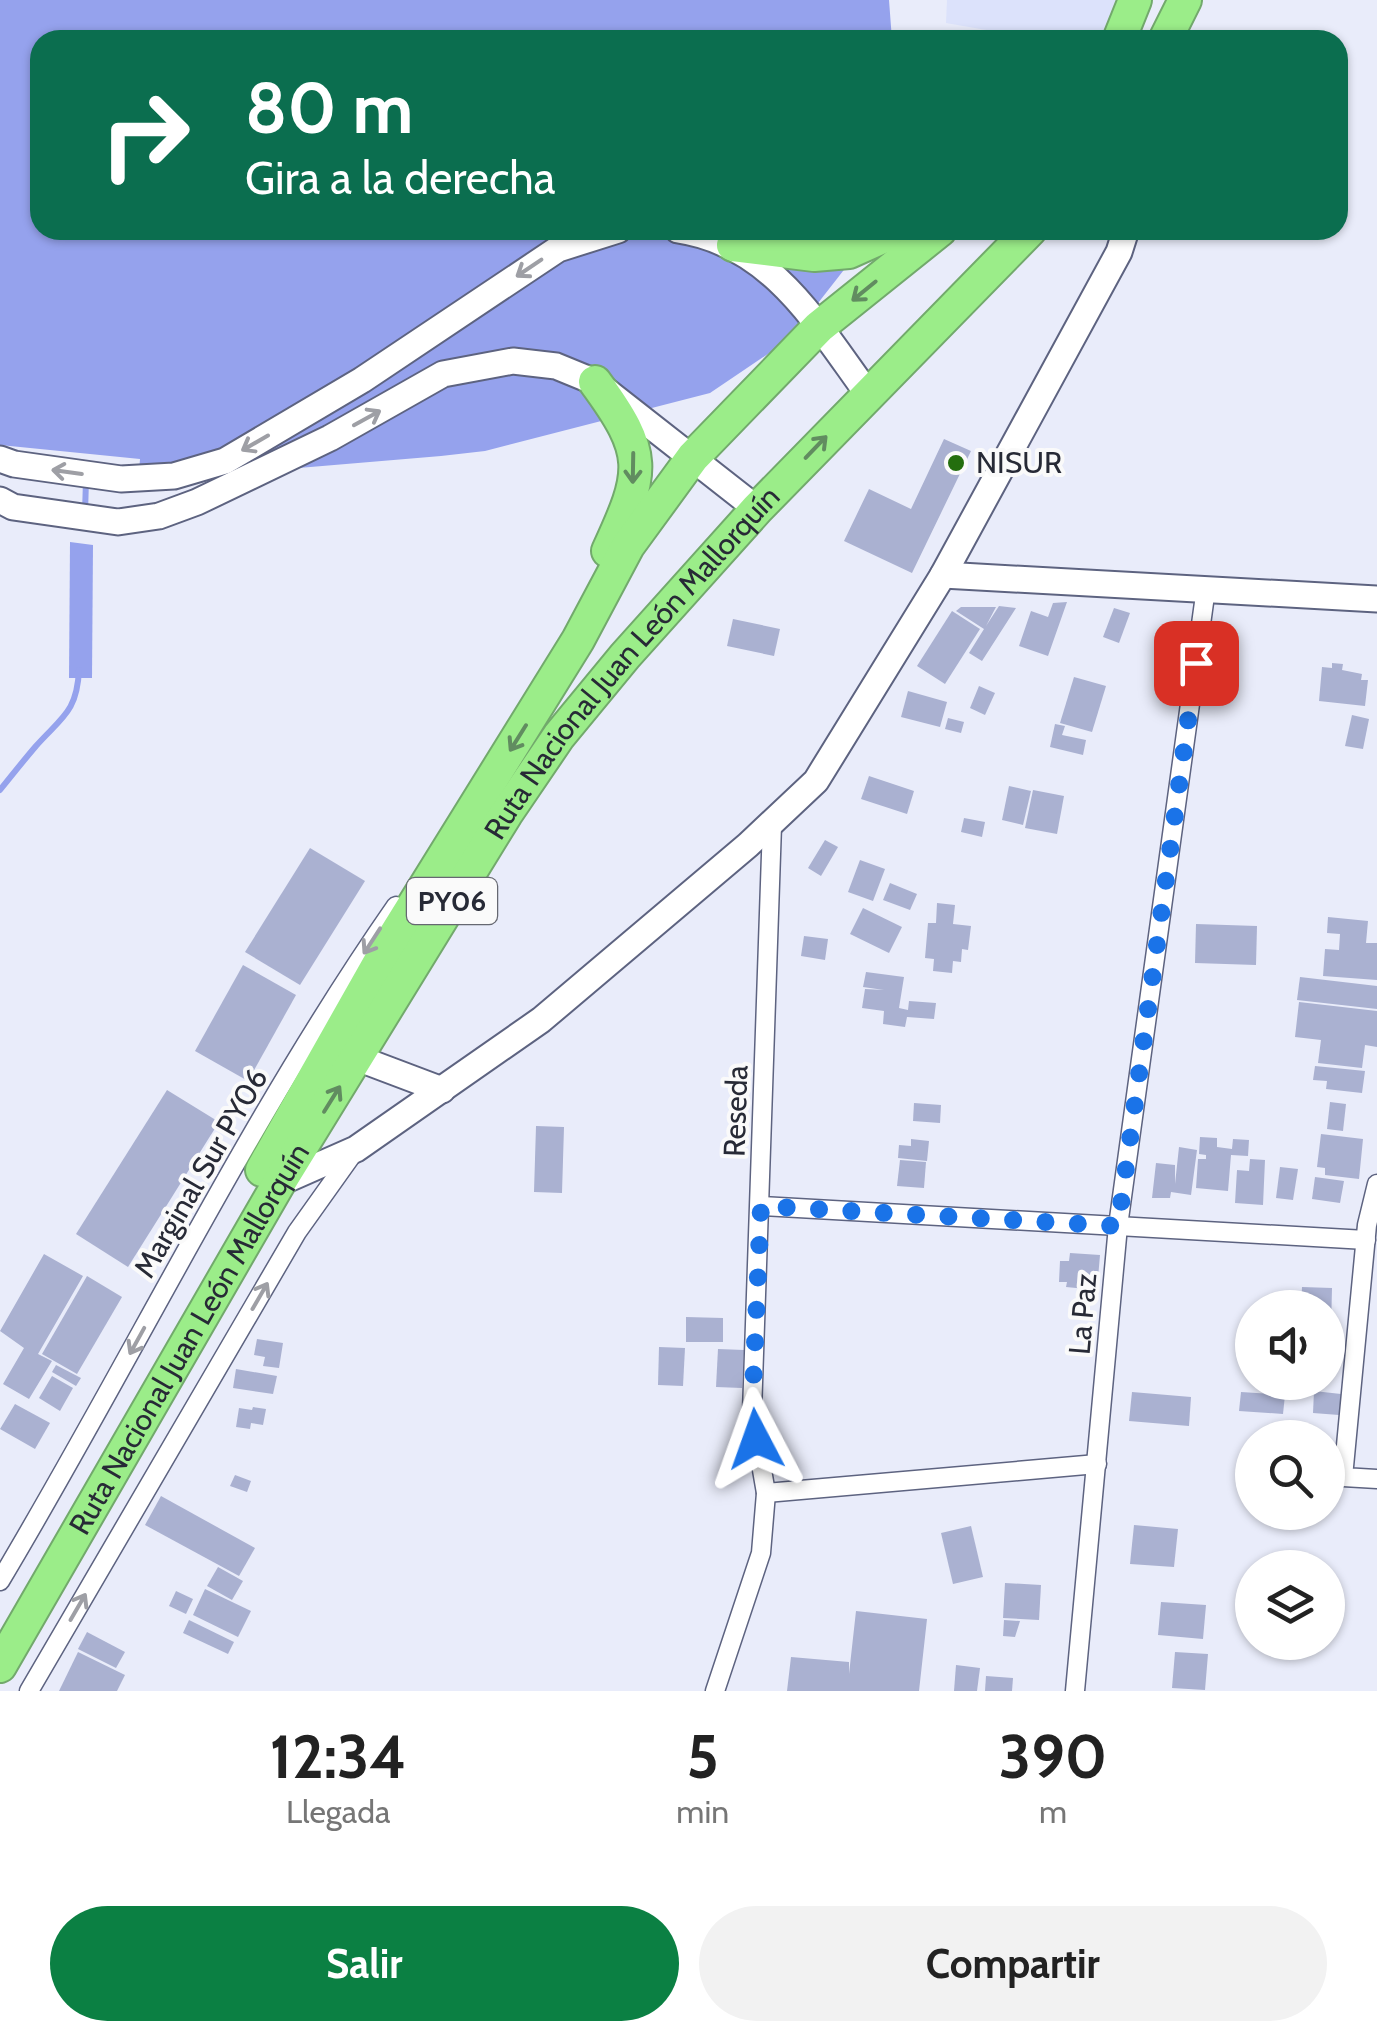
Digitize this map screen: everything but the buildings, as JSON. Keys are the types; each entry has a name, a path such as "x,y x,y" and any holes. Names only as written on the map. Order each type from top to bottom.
{"highway":[{"path":"1123,30 1135,0"},
{"path":"1170,30 1185,0"},
{"path":"733,245 814,255 849,252 876,240"},
{"name":"Ruta Nacional Juan León Mallorquín","path":"0,1666 279,1182 344,1054 392,940 548,688 628,546 693,457 819,327 928,240"},
{"name":"Ruta Nacional Juan León Mallorquín","path":"0,1623 344,1054 559,736 757,508 1020,240"},
{"path":"548,688 576,610 632,499 636,463 632,438 595,382"}],"main road":[{"path":"7,462 121,479 174,476 225,461 362,380 558,248 585,240"},
{"path":"715,240 733,245 773,272 868,394"},
{"path":"279,1182 356,1149 542,1020 816,782 943,576 1120,240"},
{"path":"7,504 118,522 159,516 197,502 330,438 443,374 513,360 556,366 595,382 757,508"},
{"path":"943,576 1377,598"},
{"path":"344,1054 442,1090"}],"street":[{"name":"La Paz","path":"1075,1691 1118,1226 1206,588"},
{"name":"Marginal Sur PY06","path":"0,1581 57,1486 224,1183 370,942 474,808"},
{"name":"Reseda","path":"715,1691 761,1554 766,1493 752,1412 772,824"},
{"path":"29,1691 297,1232 356,1149"},
{"path":"1377,1184 1343,1477 1377,1479"},
{"path":"761,1206 1118,1226 1370,1230"},
{"path":"766,1493 1097,1464"}],"shaded area":[{"path":"947,0 1121,0 1106,30 986,30 946,23"}],"water":[{"path":"0,0 889,0 891,30 30,30 30,240 867,240 790,339 710,393 485,451 441,456 95,485 0,470"},
{"path":"70,542 93,545 92,678 69,678"}],"pier":[{"path":"0,445 140,459 138,486 95,490 0,475"}],"waterway":[{"path":"85,513 86,480"},
{"path":"0,790 66,713 75,696 79,670"}],"place":[{"name":"NISUR","path":"956,463"}],"route":[{"path":"756,1439 752,1412 761,1206 1118,1226 1196,663"}]}
